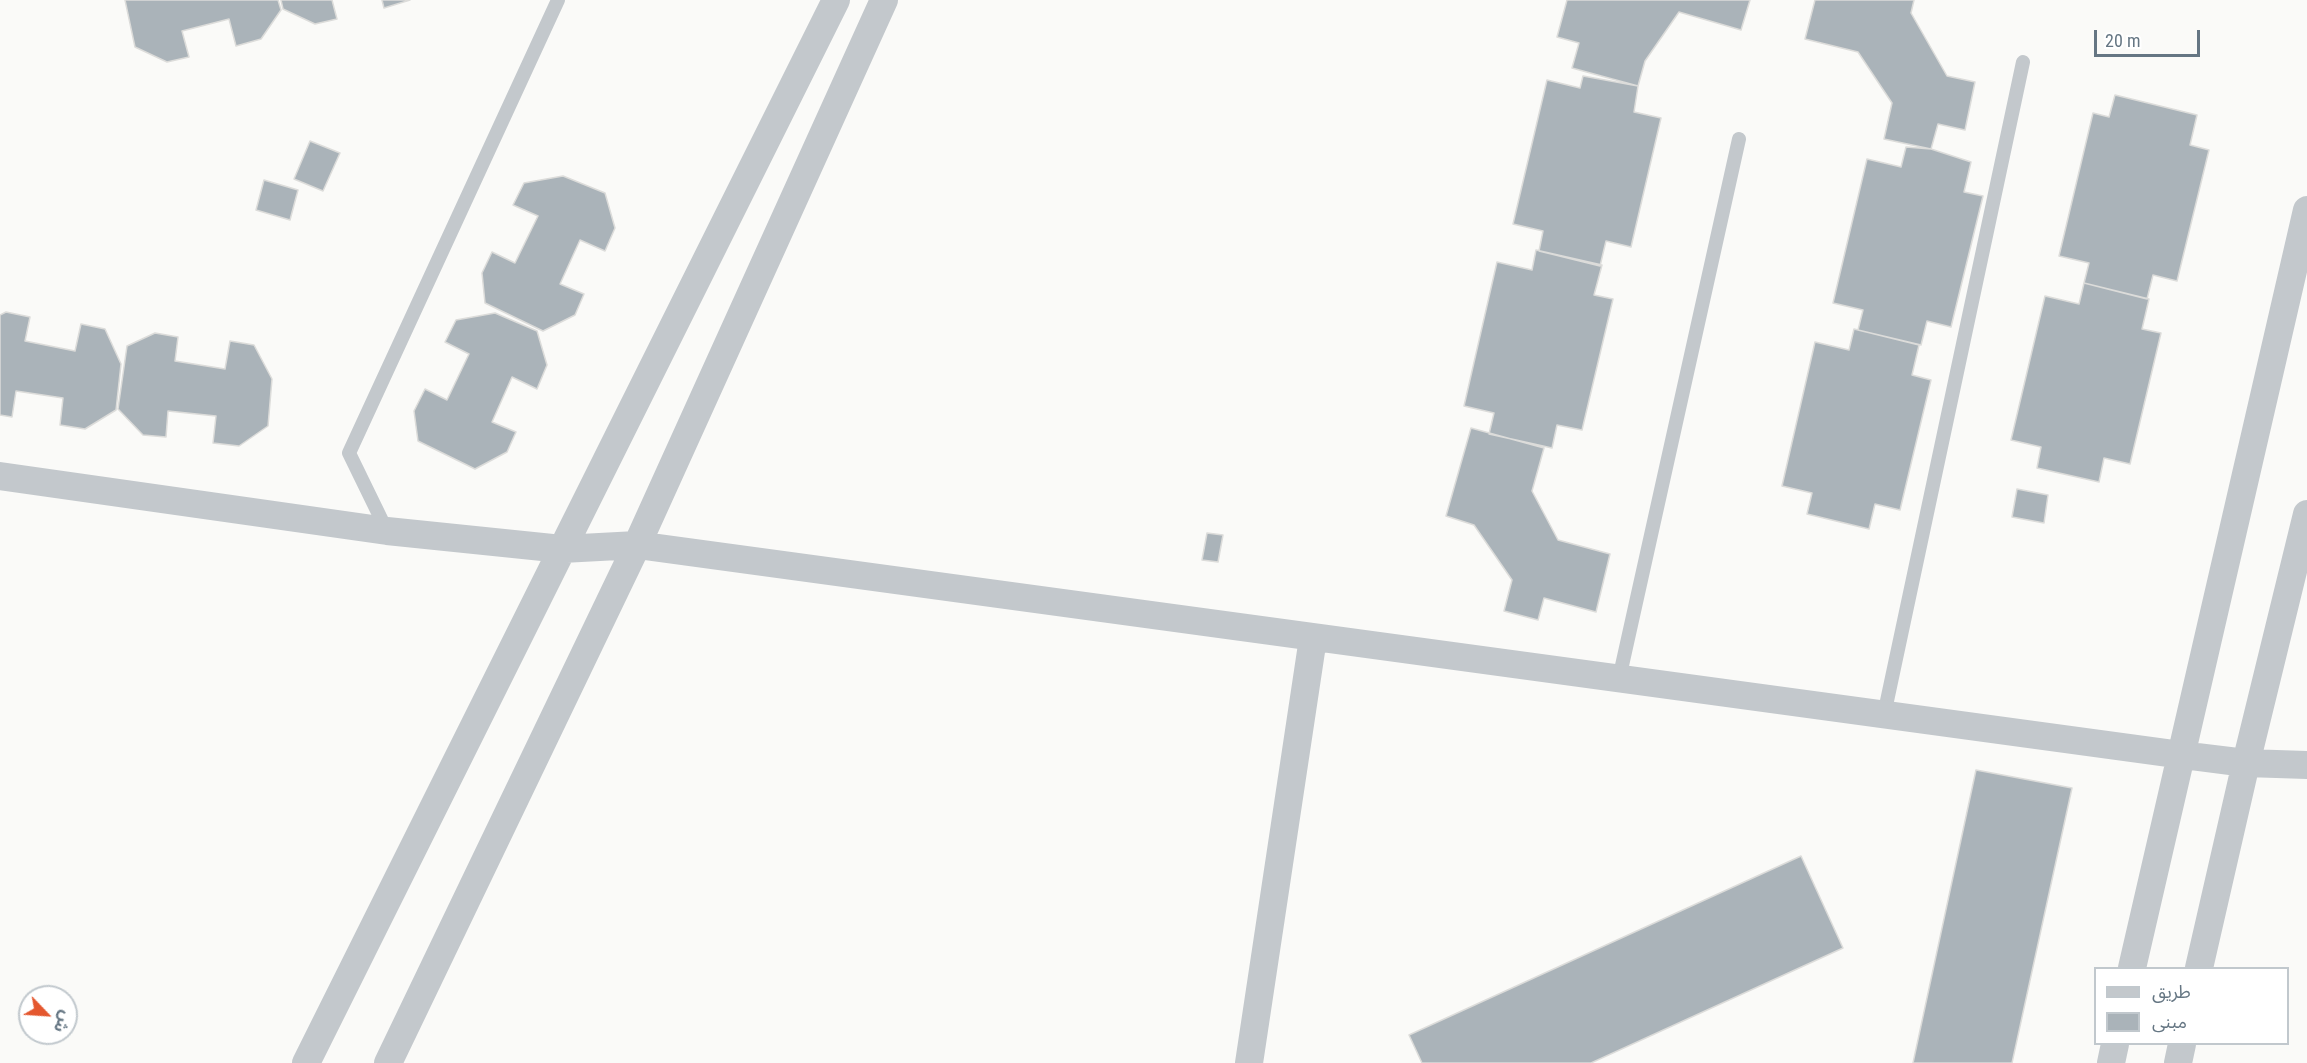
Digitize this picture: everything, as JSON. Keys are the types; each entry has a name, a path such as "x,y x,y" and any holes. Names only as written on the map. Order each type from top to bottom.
{"street":[{"path":"306,1063 836,0"},
{"path":"388,1063 637,545 884,0"},
{"path":"2132,967 2307,210"},
{"path":"0,476 387,531 562,549 637,545 2182,755 2246,763 2307,765"},
{"path":"2199,967 2246,763 2307,514"},
{"path":"1249,1063 1313,638"},
{"path":"2111,1063 2115,1045"},
{"path":"2178,1063 2182,1045"}],"lane":[{"path":"387,531 349,453 558,0"},
{"path":"1884,715 2023,62"},
{"path":"1619,679 1739,139"}],"building":[{"path":"125,0 278,0 281,10 261,39 236,46 229,19 182,31 189,57 167,62 135,47"},
{"path":"281,0 332,0 337,19 315,24 283,9"},
{"path":"382,0 410,0 384,8"},
{"path":"1567,0 1750,0 1741,30 1679,12 1645,61 1638,86 1572,68 1579,43 1557,37"},
{"path":"1815,0 1914,0 1911,13 1947,76 1975,82 1965,130 1938,124 1931,149 1884,139 1892,103 1858,52 1805,39"},
{"path":"1583,76 1638,86 1634,112 1661,118 1631,247 1606,241 1600,266 1539,251 1543,231 1513,224 1547,80 1580,88"},
{"path":"2115,95 2197,115 2190,145 2209,150 2177,281 2153,275 2147,299 2084,283 2089,263 2059,256 2093,113 2109,117"},
{"path":"310,141 340,153 323,191 294,179"},
{"path":"1906,147 1931,149 1971,162 1964,192 1983,196 1951,327 1927,321 1921,345 1858,330 1863,310 1833,303 1867,159 1901,167"},
{"path":"563,176 605,193 615,228 605,251 580,240 560,284 584,294 575,315 543,331 485,303 482,273 492,252 515,263 538,216 513,205 524,183"},
{"path":"264,180 298,190 290,220 256,210"},
{"path":"1536,250 1602,265 1594,295 1613,299 1582,430 1557,425 1552,448 1489,434 1494,413 1464,406 1497,262 1532,270"},
{"path":"2084,283 2149,299 2142,329 2161,333 2130,464 2104,458 2099,482 2037,468 2041,447 2011,440 2045,296 2079,304"},
{"path":"6,312 30,317 25,341 75,351 81,324 105,329 121,364 116,410 85,429 60,425 63,398 16,391 12,417 0,415 0,315"},
{"path":"495,313 537,331 547,365 537,389 512,377 492,422 516,432 507,452 475,469 418,441 414,411 425,389 447,400 469,354 445,342 456,320"},
{"path":"1854,329 1919,345 1912,375 1931,380 1900,510 1875,504 1869,529 1807,514 1812,493 1782,486 1815,342 1849,350"},
{"path":"155,333 178,337 175,361 225,369 230,341 254,345 272,379 268,426 239,446 213,443 216,416 168,411 166,437 143,435 118,409 127,346"},
{"path":"1471,428 1544,448 1532,491 1558,540 1610,554 1596,612 1544,598 1538,620 1504,611 1512,580 1474,525 1446,516"},
{"path":"2017,489 2048,495 2044,523 2012,517"},
{"path":"1207,533 1223,535 1218,562 1202,560"},
{"path":"1976,770 2072,788 2012,1063 1913,1063"},
{"path":"1801,856 1843,948 1591,1063 1422,1063 1409,1035"}]}
